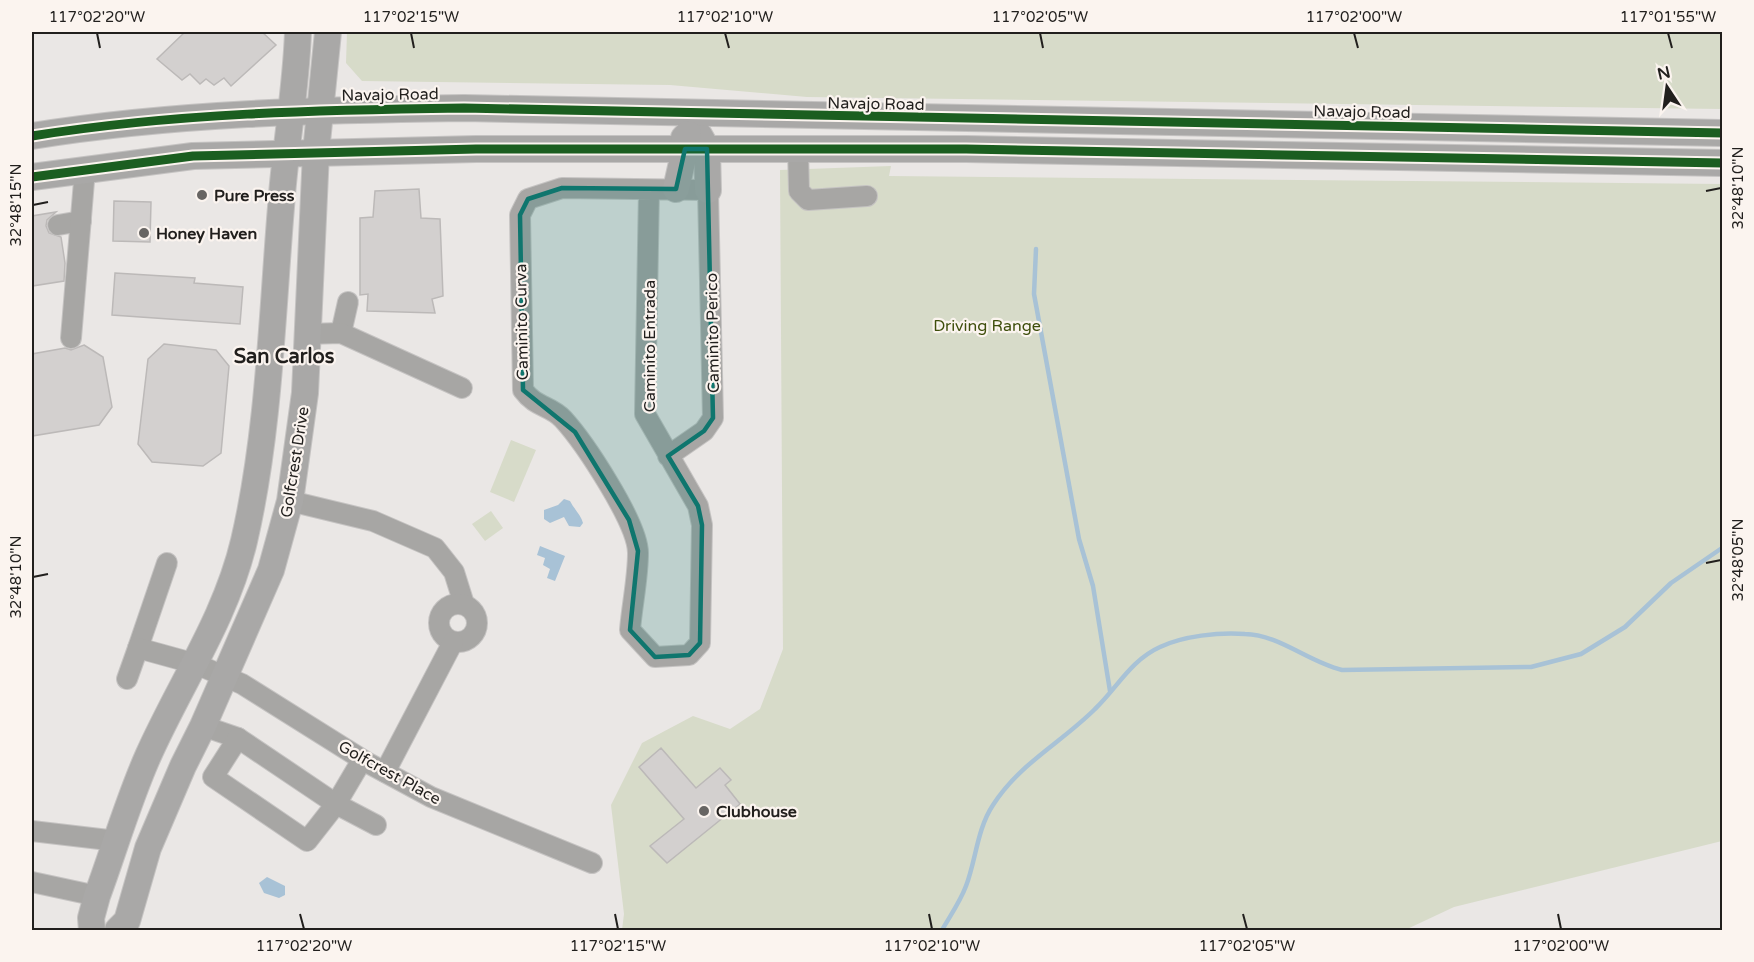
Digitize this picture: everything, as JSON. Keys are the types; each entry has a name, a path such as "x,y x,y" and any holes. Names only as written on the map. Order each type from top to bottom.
{"main road":[{"path":"92,930 91,918 97,896 147,757 196,664 222,603 244,542 262,426 287,152 293,110 298,32"},
{"name":"Golfcrest Drive","path":"118,930 127,921 148,848 271,570 290,501 305,393 316,152 328,32"},
{"name":"Navajo Road","path":"32,136 195,116 293,110 464,108 1722,133"},
{"path":"648,113 695,142 798,149 1722,163"},
{"path":"32,177 193,156 695,142 819,129 882,118"},
{"path":"676,189 695,142"},
{"path":"695,142 708,190"}],"street":[{"path":"798,149 799,191 808,200 867,196"},
{"path":"71,338 85,169"},
{"name":"Caminito Curva","path":"649,190 562,188 528,199 520,215 523,390 532,402 558,414 575,432 629,520 638,551 630,630 655,657 689,655 700,643 700,633"},
{"path":"649,190 708,190"},
{"name":"Caminito Entrada","path":"649,190 645,414 698,506 702,525 700,633"},
{"name":"Caminito Perico","path":"668,456 704,431 713,418 708,190"},
{"path":"58,225 81,221"},
{"path":"341,333 348,302"},
{"path":"307,334 341,333 462,388"},
{"path":"290,501 373,520 435,548 454,572 464,604 475,613 477,626 470,638 453,642 385,772"},
{"path":"127,679 167,563"},
{"name":"Golfcrest Place","path":"138,648 196,664 225,677 362,760 430,797 592,863"},
{"path":"203,726 238,738 336,804 376,825"},
{"path":"213,777 238,738"},
{"path":"183,766 213,777 307,842 336,804 362,760"},
{"path":"32,831 117,841"},
{"path":"32,882 97,896"}],"highlighted area":[{"path":"685,149 707,149 713,418 704,431 668,456 698,506 702,525 700,643 689,655 655,657 630,630 638,551 629,520 575,432 523,390 520,215 528,199 562,188 676,189"}],"green space":[{"path":"347,32 1722,32 1722,109 807,97 670,85 362,81 346,63"},
{"name":"Driving Range","path":"891,166 889,176 1722,184 1722,841 1454,907 1405,930 622,930 624,914 611,805 642,743 693,716 730,729 760,709 783,649 780,170"},
{"path":"511,440 536,450 514,502 490,492"},
{"path":"491,511 503,528 485,541 472,524"}],"water":[{"path":"564,499 570,501 581,517 583,523 580,527 569,526 564,517 550,523 544,519 544,510 558,505"},
{"path":"540,546 565,556 555,581 547,578 550,569 543,565 545,558 537,555"},
{"path":"267,877 285,886 285,895 279,898 264,893 259,883"}],"building":[{"path":"185,32 262,32 276,45 231,86 224,78 214,85 206,79 200,84 190,74 182,80 157,59"},
{"path":"419,189 421,218 440,219 443,296 432,299 435,313 367,311 368,294 360,295 360,218 373,217 375,191"},
{"path":"114,201 151,202 150,242 113,241"},
{"path":"56,212 47,220 46,226 49,233 61,237 65,263 64,281 32,286 32,216"},
{"path":"115,273 195,278 194,283 243,287 240,324 112,315"},
{"path":"164,344 216,350 229,366 221,453 203,466 152,462 138,444 148,359"},
{"path":"84,345 103,357 112,407 99,425 32,436 32,354 65,348 71,350"},
{"name":"Clubhouse","path":"661,748 696,788 720,768 731,780 725,785 740,804 667,863 650,846 684,819 639,767"}],"waterway":[{"path":"1036,249 1034,294 1079,539 1093,586 1110,691"},
{"path":"942,930 966,886 983,824 1004,790 1028,765 1095,709 1141,659 1160,647 1179,640 1201,636 1245,634 1270,639 1342,670 1531,667 1581,654 1625,627 1671,583 1722,548"}],"cycle path":[{"path":"32,136 139,122 247,114 464,108 1722,133"},
{"path":"32,177 193,156 476,149 966,149 1722,163"}],"place":[{"name":"Pure Press","path":"202,195"},
{"name":"Honey Haven","path":"144,233"},
{"name":"Clubhouse","path":"704,811"}],"district":[{"name":"San Carlos","path":"284,356"}]}
